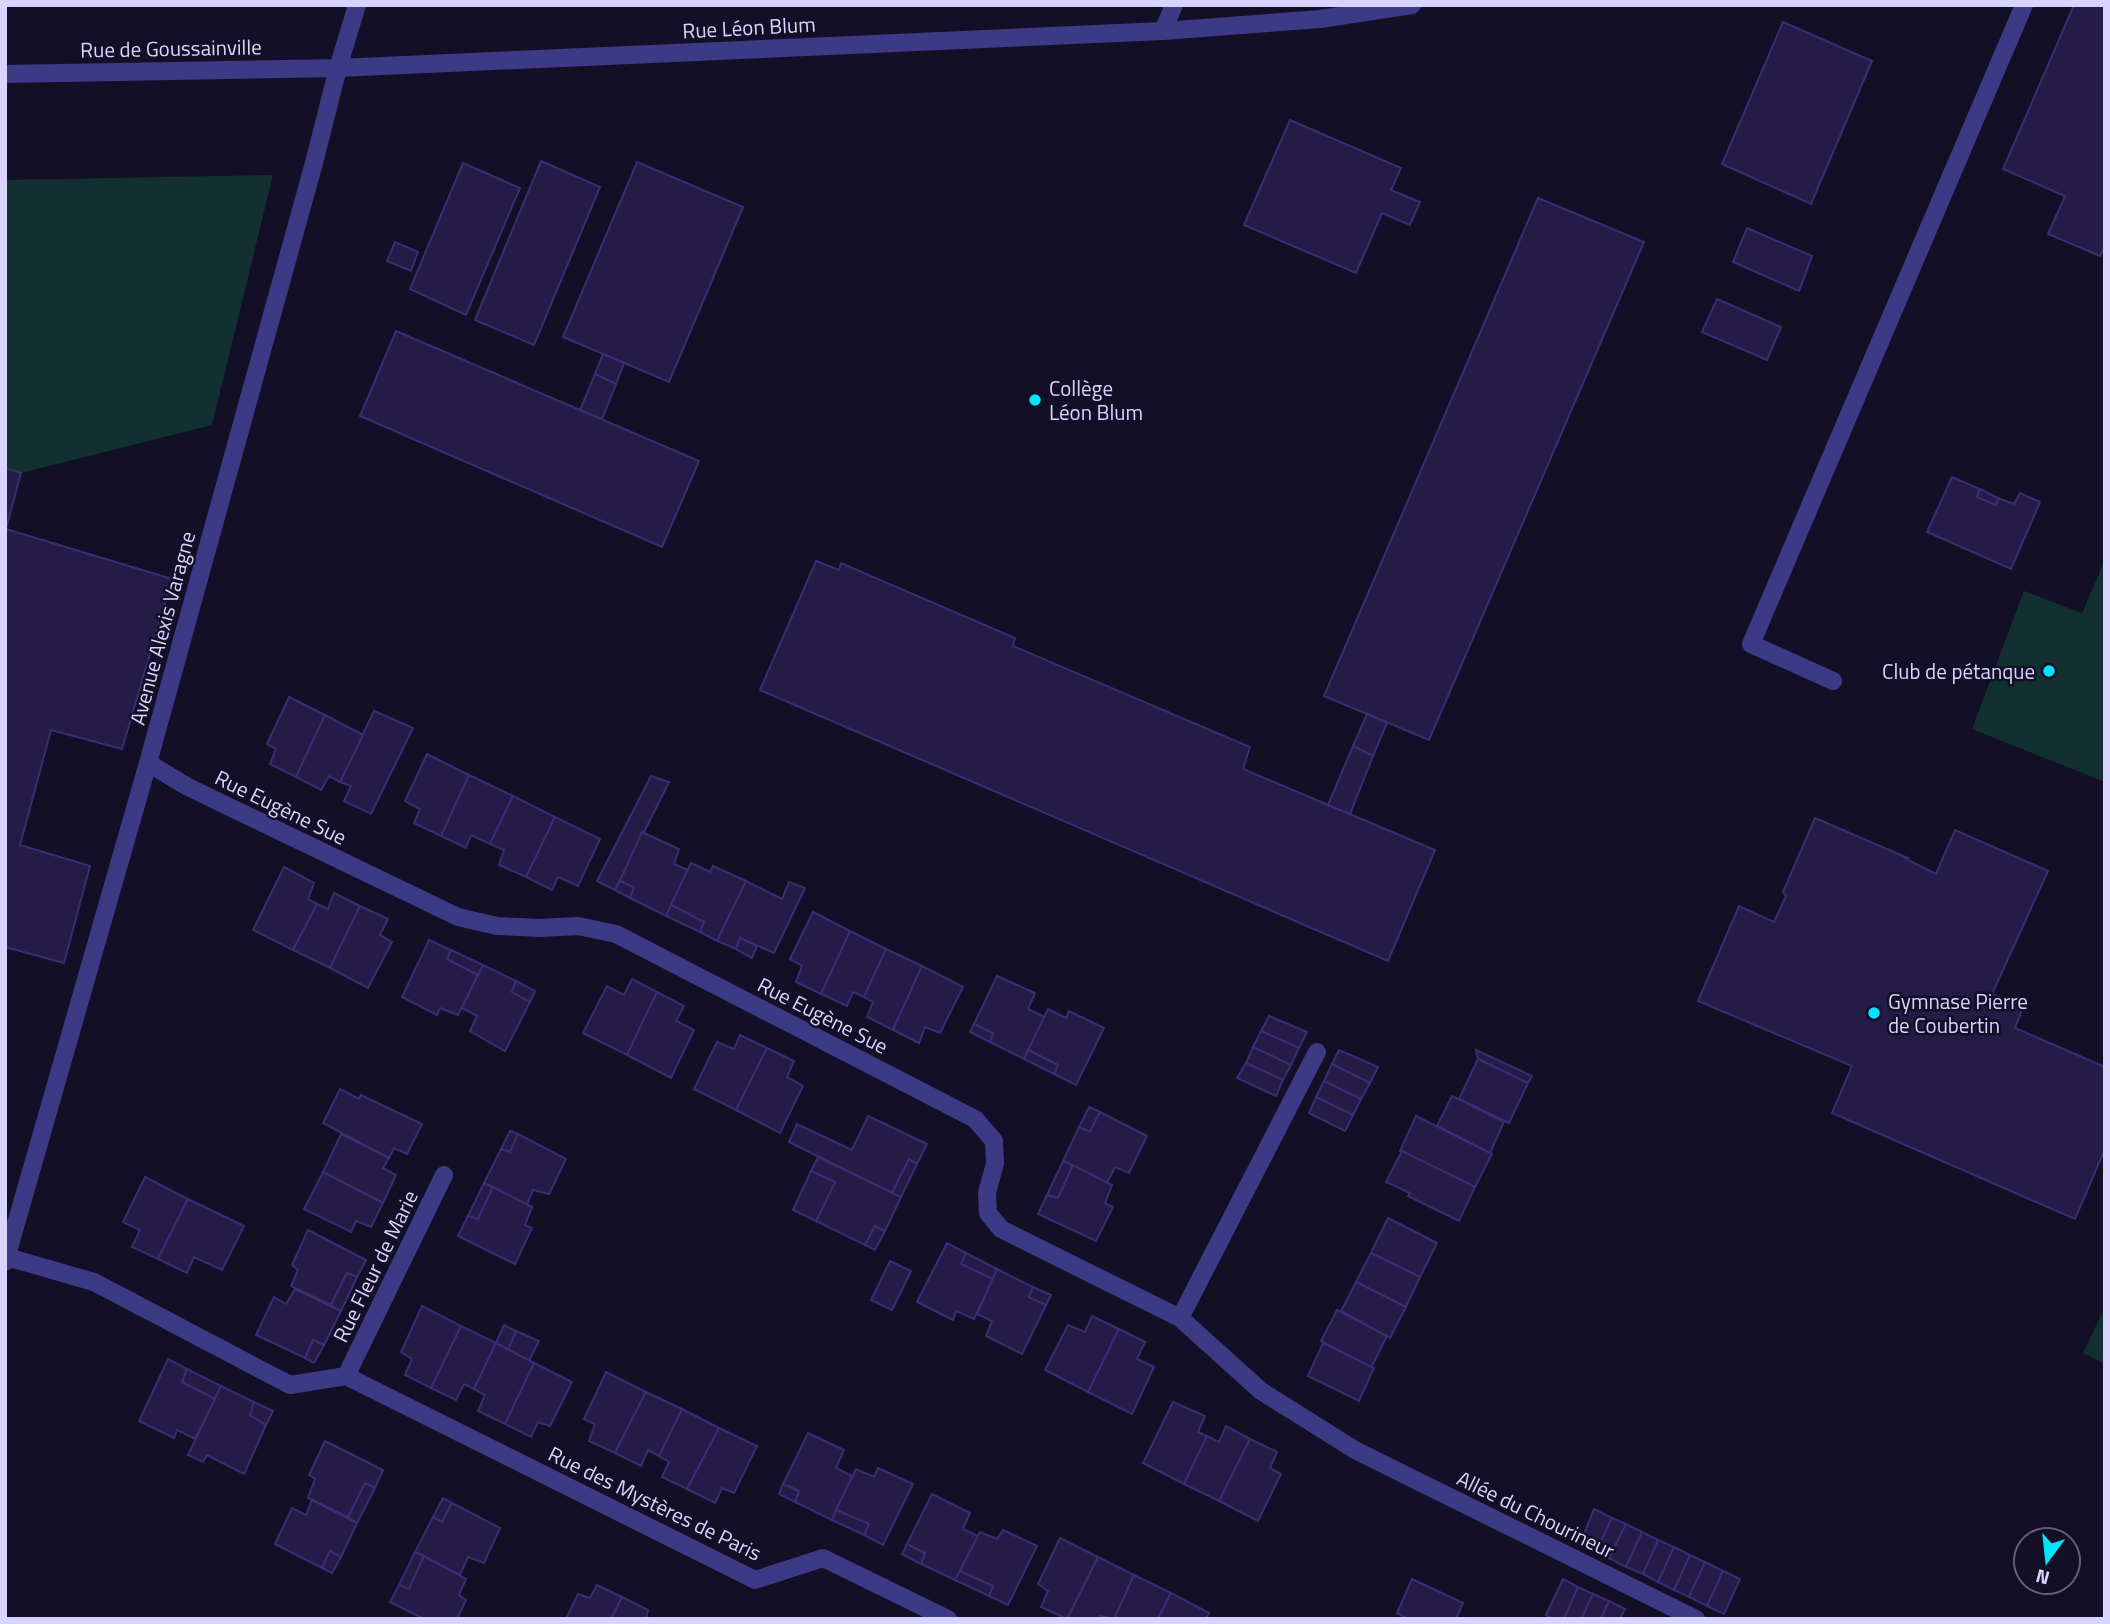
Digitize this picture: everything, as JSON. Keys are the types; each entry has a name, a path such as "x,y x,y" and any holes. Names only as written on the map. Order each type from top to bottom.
{"street":[{"name":"Avenue Alexis Varagne","path":"6,1259 148,763 357,5"},
{"path":"1163,32 1174,5"},
{"name":"Rue Léon Blum","path":"338,68 1163,32 1320,19 1412,5"},
{"path":"1833,681 1751,644 2024,5"},
{"name":"Rue de Goussainville","path":"5,74 338,68"},
{"name":"Rue Eugène Sue","path":"148,763 188,788 458,917 497,926 578,926 616,934 975,1119 994,1141 995,1163 987,1193 988,1213 1001,1229 1180,1318 1261,1391 1355,1450"},
{"path":"1180,1318 1317,1052"},
{"name":"Rue Fleur de Marie","path":"346,1376 444,1175"},
{"path":"6,1259 94,1282 290,1385 346,1376"},
{"name":"Rue des Mystères de Paris","path":"346,1376 755,1580 823,1558 948,1619"},
{"name":"Allée du Chourineur","path":"1355,1450 1696,1619"}],"green space":[{"path":"273,175 212,425 21,473 5,468 5,180"},
{"name":"Club de pétanque","path":"2105,560 2105,782 1972,729 2024,591 2082,613"},
{"path":"2105,1307 2105,1364 2083,1353"}],"building":[{"path":"2074,5 2105,5 2105,246 2100,256 2048,234 2065,196 2003,169"},
{"path":"1783,22 1872,61 1811,204 1722,164"},
{"path":"1290,120 1401,168 1391,190 1420,202 1410,225 1382,213 1356,273 1244,225"},
{"path":"541,161 600,187 534,345 475,320"},
{"path":"637,162 743,207 669,382 563,337"},
{"path":"463,163 520,188 466,315 410,289"},
{"path":"1538,198 1644,242 1429,740 1324,696"},
{"path":"1747,228 1812,256 1799,291 1733,262"},
{"path":"395,242 418,252 411,271 387,261"},
{"path":"1717,299 1781,327 1767,360 1702,332"},
{"path":"396,331 699,461 662,547 360,416"},
{"path":"603,354 624,363 616,384 595,374"},
{"path":"595,374 616,384 602,419 580,410"},
{"path":"5,468 21,473 6,529 172,579 122,749 51,730 20,845 90,866 64,963 5,947"},
{"path":"1952,477 1980,489 1977,497 1996,505 1998,498 2014,504 2020,493 2040,502 2011,569 1927,532"},
{"path":"1980,489 1998,498 1996,505 1977,497"},
{"path":"816,561 839,570 841,563 1015,638 1013,646 1250,747 1243,769 1435,850 1388,961 760,690"},
{"path":"289,697 325,715 296,777 270,764 276,749 267,744"},
{"path":"374,711 413,728 371,814 344,801 351,786 340,782"},
{"path":"1367,714 1387,723 1373,756 1353,746"},
{"path":"325,715 363,735 340,782 329,776 321,790 296,777"},
{"path":"1353,746 1373,756 1350,814 1328,805"},
{"path":"427,754 469,775 441,836 414,823 420,809 405,801"},
{"path":"469,775 513,796 490,844 471,835 466,848 441,836"},
{"path":"651,776 669,782 615,890 597,881"},
{"path":"513,796 555,817 526,877 499,865 504,850 490,844"},
{"path":"555,817 600,839 578,886 558,877 552,890 526,877"},
{"name":"Gymnase Pierre de Coubertin","path":"1815,818 1908,858 1906,859 1936,874 1955,830 2048,871 1992,994 2023,1007 2015,1028 2105,1067 2105,1149 2075,1219 1832,1113 1852,1066 1698,1001 1739,906 1774,922 1786,896 1783,892"},
{"path":"642,832 679,849 674,864 688,870 666,916 630,898 634,887 620,881"},
{"path":"691,863 710,872 713,866 746,881 717,941 700,932 704,922 671,905"},
{"path":"284,867 314,883 308,899 317,904 293,950 253,930"},
{"path":"620,881 634,887 630,898 615,890"},
{"path":"746,881 782,899 789,882 805,888 774,953 740,938 736,949 717,941"},
{"path":"334,893 360,906 330,968 293,950 317,904 328,909"},
{"path":"671,905 704,922 700,932 666,916"},
{"path":"360,906 388,919 380,935 392,942 368,988 330,968"},
{"path":"813,912 850,931 821,994 796,982 802,966 790,959"},
{"path":"850,931 886,949 864,997 853,992 847,1006 821,994"},
{"path":"740,938 757,946 752,958 736,949"},
{"path":"429,940 451,950 447,959 478,975 458,1015 440,1008 437,1015 402,997"},
{"path":"886,949 922,966 893,1030 867,1017 873,1002 864,997"},
{"path":"451,950 483,965 478,975 447,959"},
{"path":"483,965 516,981 512,992 530,1002 505,1051 470,1031 477,1016 462,1008"},
{"path":"922,966 963,987 940,1033 925,1027 919,1043 893,1030"},
{"path":"997,976 1035,993 1028,1009 1045,1017 1024,1059 990,1042 993,1033 974,1024"},
{"path":"632,979 657,992 627,1055 583,1033 607,986 624,995"},
{"path":"516,981 535,991 530,1002 512,992"},
{"path":"657,992 684,1006 676,1021 694,1030 671,1078 627,1055"},
{"path":"1048,1009 1066,1018 1069,1011 1104,1028 1076,1085 1054,1074 1058,1065 1028,1050"},
{"path":"1269,1016 1307,1032 1299,1048 1261,1031"},
{"path":"974,1024 993,1033 990,1042 970,1032"},
{"path":"1261,1031 1299,1048 1291,1065 1253,1047"},
{"path":"740,1035 767,1048 736,1110 694,1089 717,1042 734,1049"},
{"path":"1253,1047 1291,1065 1283,1080 1246,1063"},
{"path":"767,1048 794,1061 787,1077 803,1086 780,1133 736,1110"},
{"path":"1028,1050 1058,1065 1054,1074 1024,1059"},
{"path":"1339,1050 1378,1067 1370,1083 1332,1064"},
{"path":"1476,1050 1532,1076 1528,1083 1478,1059"},
{"path":"1478,1059 1528,1083 1509,1123 1459,1099"},
{"path":"1246,1063 1283,1080 1276,1096 1237,1078"},
{"path":"1332,1064 1370,1083 1361,1099 1324,1081"},
{"path":"1324,1081 1361,1099 1353,1115 1316,1097"},
{"path":"340,1089 359,1099 361,1095 422,1124 407,1154 394,1148 389,1158 323,1123"},
{"path":"1452,1096 1504,1122 1490,1153 1437,1126"},
{"path":"1316,1097 1353,1115 1345,1131 1309,1113"},
{"path":"1089,1107 1100,1112 1090,1132 1079,1127"},
{"path":"1100,1112 1147,1136 1129,1173 1115,1167 1107,1183 1063,1161 1079,1127 1090,1132"},
{"path":"868,1116 927,1144 917,1164 909,1159 892,1193 789,1142 797,1124 852,1150"},
{"path":"1416,1116 1492,1154 1475,1187 1400,1151"},
{"path":"510,1131 518,1134 510,1152 501,1149"},
{"path":"341,1134 389,1158 383,1168 396,1175 383,1203 323,1172"},
{"path":"518,1134 566,1159 549,1194 533,1190 527,1205 484,1183 501,1149 510,1152"},
{"path":"1402,1151 1475,1187 1459,1221 1386,1182"},
{"path":"818,1157 901,1197 885,1231 875,1226 865,1245 816,1221 835,1182 811,1171"},
{"path":"909,1159 917,1164 901,1197 892,1193"},
{"path":"1063,1161 1073,1165 1058,1198 1047,1195"},
{"path":"1073,1165 1112,1185 1105,1203 1113,1207 1096,1241 1038,1214 1047,1195 1058,1198"},
{"path":"811,1171 835,1182 816,1221 793,1210"},
{"path":"323,1172 383,1203 371,1227 356,1221 351,1232 304,1209"},
{"path":"145,1177 188,1199 158,1259 132,1247 140,1230 123,1222"},
{"path":"484,1183 493,1187 478,1219 468,1216"},
{"path":"493,1187 532,1207 525,1225 532,1228 515,1264 458,1236 468,1216 478,1219"},
{"path":"188,1199 244,1226 222,1270 194,1257 187,1273 158,1259"},
{"path":"1388,1218 1437,1243 1420,1277 1371,1253"},
{"path":"875,1226 885,1231 875,1250 865,1245"},
{"path":"308,1230 366,1260 357,1277 347,1273 331,1305 291,1286 298,1270 292,1265"},
{"path":"947,1243 966,1253 961,1264 993,1279 974,1319 956,1311 953,1320 917,1302"},
{"path":"966,1253 997,1269 993,1279 961,1264"},
{"path":"1371,1253 1420,1277 1406,1307 1356,1282"},
{"path":"890,1261 911,1271 892,1310 871,1300"},
{"path":"997,1269 1033,1287 1029,1297 1046,1305 1022,1354 986,1336 992,1321 977,1314"},
{"path":"347,1273 357,1277 341,1311 331,1305"},
{"path":"1356,1282 1406,1307 1390,1338 1341,1311"},
{"path":"1033,1287 1051,1295 1046,1305 1029,1297"},
{"path":"295,1289 341,1311 324,1345 313,1340 305,1358 256,1335 274,1297 286,1304"},
{"path":"422,1306 461,1326 431,1388 405,1375 412,1359 401,1352"},
{"path":"1337,1310 1387,1336 1371,1368 1321,1341"},
{"path":"1092,1316 1119,1329 1088,1392 1045,1370 1068,1325 1085,1332"},
{"path":"504,1325 516,1331 508,1350 496,1343"},
{"path":"461,1326 496,1343 474,1389 464,1384 456,1400 431,1388"},
{"path":"1119,1329 1145,1342 1137,1359 1154,1367 1132,1414 1088,1392"},
{"path":"516,1331 539,1341 529,1361 508,1350"},
{"path":"313,1340 324,1345 314,1363 305,1358"},
{"path":"496,1343 534,1363 505,1424 478,1411 485,1395 474,1389"},
{"path":"1323,1343 1374,1368 1359,1401 1308,1376"},
{"path":"168,1359 187,1369 182,1382 215,1399 195,1439 177,1430 174,1438 139,1421"},
{"path":"534,1363 572,1382 550,1426 538,1422 531,1437 505,1424"},
{"path":"187,1369 221,1386 215,1399 182,1382"},
{"path":"606,1372 646,1392 615,1453 589,1441 595,1424 584,1419"},
{"path":"221,1386 254,1402 250,1415 266,1425 244,1474 207,1455 203,1462 188,1455"},
{"path":"646,1392 682,1409 659,1456 648,1450 641,1466 615,1453"},
{"path":"254,1402 273,1411 266,1425 250,1415"},
{"path":"1173,1402 1205,1416 1198,1432 1207,1436 1184,1484 1143,1463"},
{"path":"682,1409 719,1428 687,1489 662,1477 669,1462 659,1456"},
{"path":"1226,1426 1250,1439 1219,1501 1184,1484 1207,1436 1219,1442"},
{"path":"719,1428 757,1446 734,1493 722,1488 715,1503 687,1489"},
{"path":"808,1433 844,1450 836,1468 852,1476 832,1520 795,1502 799,1491 783,1484"},
{"path":"1250,1439 1277,1452 1270,1468 1281,1474 1258,1521 1219,1501"},
{"path":"325,1441 383,1470 375,1488 365,1483 348,1517 308,1498 315,1479 309,1475"},
{"path":"878,1468 913,1484 883,1545 864,1535 869,1524 836,1510 856,1469 874,1477"},
{"path":"365,1483 375,1488 357,1523 348,1517"},
{"path":"783,1484 799,1491 795,1502 779,1494"},
{"path":"932,1494 970,1513 963,1529 978,1536 955,1580 921,1564 925,1553 907,1544"},
{"path":"443,1498 452,1503 442,1522 433,1517"},
{"path":"312,1500 357,1523 341,1557 330,1551 322,1568 275,1544 292,1508 306,1515"},
{"path":"452,1503 500,1528 484,1563 468,1557 460,1575 415,1552 433,1517 442,1522"},
{"path":"1594,1509 1612,1518 1596,1552 1580,1544"},
{"path":"836,1510 869,1524 864,1535 832,1520"},
{"path":"1612,1518 1626,1524 1609,1558 1596,1552"},
{"path":"1626,1524 1642,1532 1626,1567 1609,1558"},
{"path":"1003,1530 1037,1546 1008,1605 989,1596 993,1586 960,1571 980,1532 997,1539"},
{"path":"1642,1532 1658,1540 1643,1574 1626,1567"},
{"path":"1060,1538 1098,1557 1067,1619 1041,1607 1048,1591 1038,1584"},
{"path":"1658,1540 1674,1547 1658,1582 1643,1574"},
{"path":"907,1544 925,1553 921,1564 902,1554"},
{"path":"1674,1547 1690,1555 1674,1590 1658,1582"},
{"path":"330,1551 341,1557 332,1573 322,1568"},
{"path":"415,1552 424,1556 409,1589 399,1585"},
{"path":"1690,1555 1705,1562 1689,1597 1674,1590"},
{"path":"424,1556 466,1579 459,1595 466,1600 457,1619 424,1619 390,1602 399,1585 409,1589"},
{"path":"1098,1557 1134,1575 1114,1619 1100,1616 1099,1619 1067,1619"},
{"path":"1705,1562 1723,1571 1707,1606 1689,1597"},
{"path":"960,1571 993,1586 989,1596 955,1580"},
{"path":"1723,1571 1740,1579 1724,1614 1707,1606"},
{"path":"1134,1575 1171,1593 1158,1619 1114,1619"},
{"path":"1412,1579 1463,1603 1456,1619 1408,1619 1397,1613"},
{"path":"1563,1579 1578,1587 1564,1619 1553,1619 1546,1615"},
{"path":"597,1585 622,1597 611,1619 566,1619 578,1594 590,1598"},
{"path":"1578,1587 1593,1594 1581,1619 1564,1619"},
{"path":"1171,1593 1209,1613 1206,1619 1158,1619"},
{"path":"1593,1594 1609,1601 1601,1619 1581,1619"},
{"path":"622,1597 648,1610 646,1619 611,1619"},
{"path":"1609,1601 1625,1609 1620,1619 1601,1619"}],"place":[{"name":"Collège Léon Blum","path":"1035,400"},
{"name":"Club de pétanque","path":"2049,671"},
{"name":"Gymnase Pierre de Coubertin","path":"1874,1013"}]}
